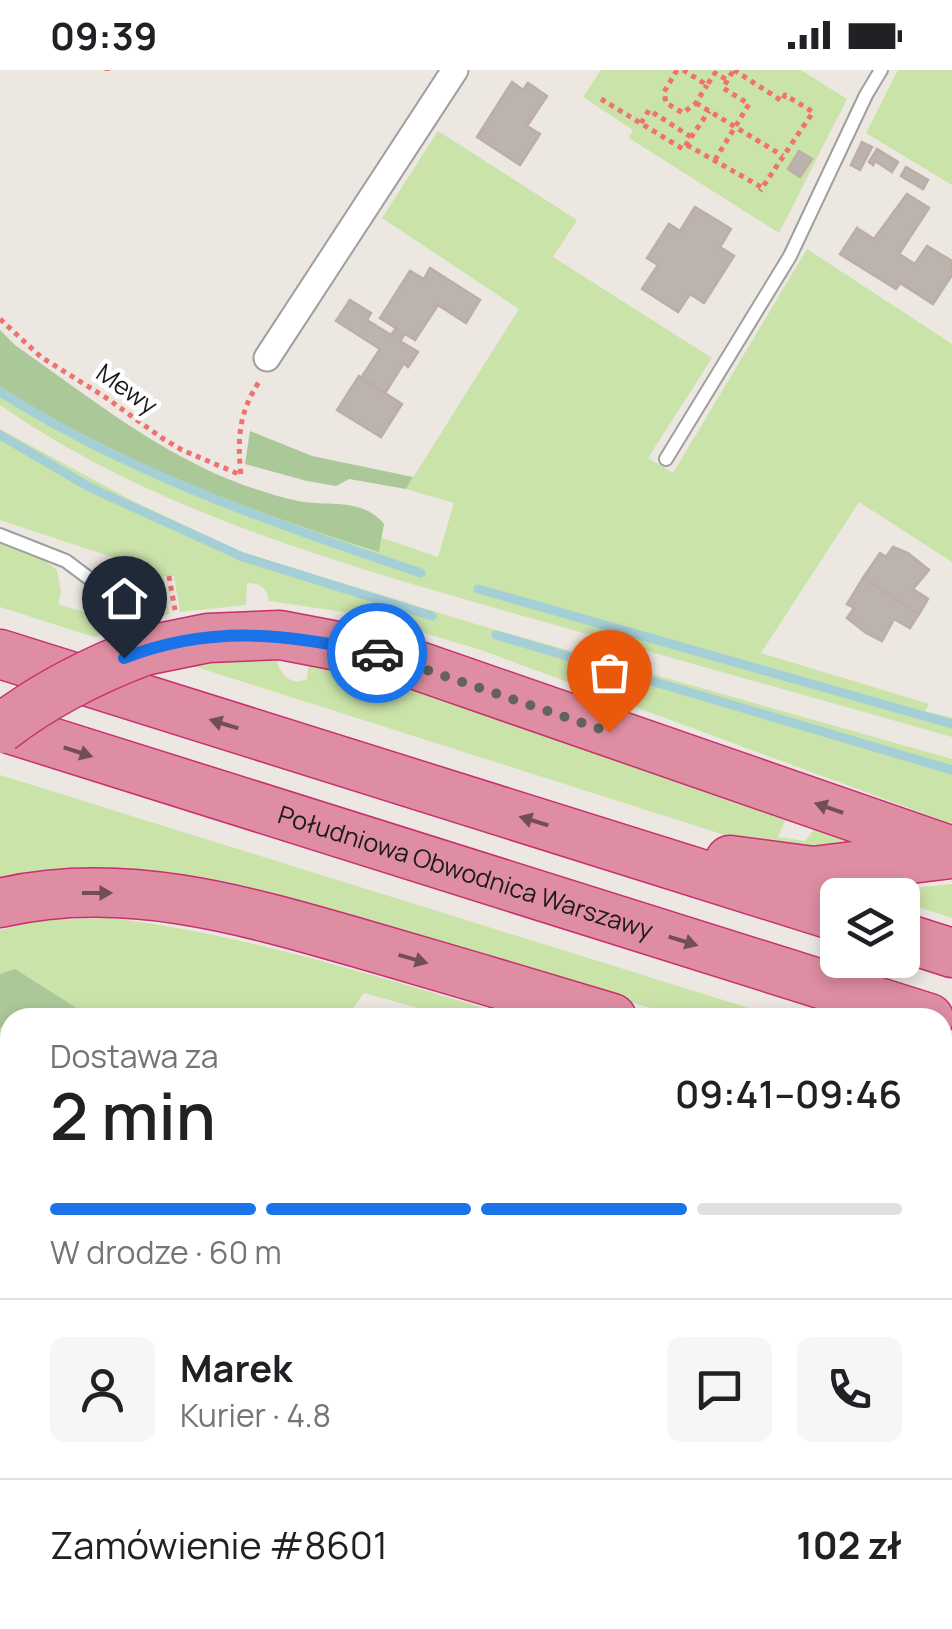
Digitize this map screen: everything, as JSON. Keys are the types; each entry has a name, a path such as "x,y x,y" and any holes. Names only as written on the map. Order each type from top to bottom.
{"highway":[{"path":"0,728 72,682 144,651 208,638 280,635 390,656 942,848"},
{"path":"0,654 820,911"},
{"name":"Południowa Obwodnica Warszawy","path":"0,728 897,1008"},
{"path":"627,850 814,871 942,848"},
{"path":"0,903 29,896 99,892 181,898 297,925 578,1008"},
{"path":"920,943 952,953"},
{"path":"768,968 841,1008"}],"street":[{"path":"267,358 455,70"}],"lane":[{"path":"666,459 790,256 866,95 882,70"},
{"path":"0,534 66,560 98,585"}],"path":[{"path":"707,85 680,70 664,92 666,103 682,114 696,103 715,73 728,80"},
{"path":"686,144 761,190 813,112 786,95 782,101 734,71 723,88 749,104 715,160"},
{"path":"601,98 683,149 709,110"},
{"path":"696,103 784,157"},
{"path":"664,120 672,107"},
{"path":"641,123 649,110 691,137"},
{"name":"Mewy","path":"0,320 41,358 89,386 162,438 241,474 241,414 267,368 267,358"}],"green space":[{"path":"601,70 801,70 847,99 779,233 629,138 633,130 583,97"},
{"path":"898,70 952,70 952,185 866,133"},
{"path":"438,131 577,220 553,257 712,358 648,458 673,473 807,249 952,344 952,562 859,502 761,653 929,704 925,711 952,718 952,737 460,598 254,532 122,476 59,443 0,405 0,387 90,438 232,501 379,551 382,538 438,557 454,503 406,489 519,309 382,218"},
{"path":"0,330 97,404 214,473 278,496 366,510 384,524 379,552 184,482 45,414 0,387"},
{"path":"0,429 131,500 239,551 472,623 952,759 952,824 481,650 364,615 269,601 265,590 256,584 247,583 246,605 180,612 174,576 164,576 169,614 151,619 142,595 125,605 123,627 94,637 0,607 0,542 34,553 57,570 61,591 58,604 113,621 133,564 0,520"},
{"path":"250,431 312,456 413,477 406,489 349,479 336,486 245,464"},
{"path":"276,659 280,670 291,680 307,679 309,663 414,687 787,816 778,837 805,841 817,826 880,848 834,851 731,837 190,665"},
{"path":"0,775 749,1008 651,1008 201,878 100,868 0,878"},
{"path":"952,884 952,918 920,908 920,887"},
{"path":"111,918 214,935 484,1008 418,1008 364,993 353,1008 77,1008 16,970 0,974 0,930 43,920"},
{"path":"15,969 77,1008 0,1008 0,974"}],"building":[{"path":"512,82 523,90 528,83 547,96 527,126 540,134 520,165 477,137"},
{"path":"862,142 872,147 860,170 851,165"},
{"path":"877,149 898,162 892,172 875,161 873,165 869,162"},
{"path":"799,151 812,159 800,177 788,169"},
{"path":"906,167 928,180 923,189 901,176"},
{"path":"907,194 929,208 899,254 915,264 927,246 952,261 952,275 933,304 900,283 896,289 840,254 857,228 874,239"},
{"path":"695,207 731,229 720,247 734,256 704,303 690,294 678,312 642,289 658,265 647,258 669,224 680,231"},
{"path":"430,268 480,300 466,323 438,305 415,340 380,318 410,271 424,279"},
{"path":"350,300 371,313 367,320 391,335 396,328 405,334 400,341 418,352 408,367 404,363 385,393 361,378 380,349 336,321"},
{"path":"359,376 402,404 381,437 337,410"},
{"path":"893,547 908,553 929,570 913,589 928,599 919,614 863,578 880,553 886,557"},
{"path":"863,578 919,614 910,628 894,619 882,641 847,618 854,608 847,604"}],"waterway":[{"path":"0,392 100,448 204,495 421,573"},
{"path":"0,435 91,488 243,557 432,616"},
{"path":"478,589 952,724"},
{"path":"496,635 952,770"}],"way so far":[{"path":"377,653 609,732"}],"route":[{"path":"124,658 178,643 236,635 280,635 377,653"}]}
